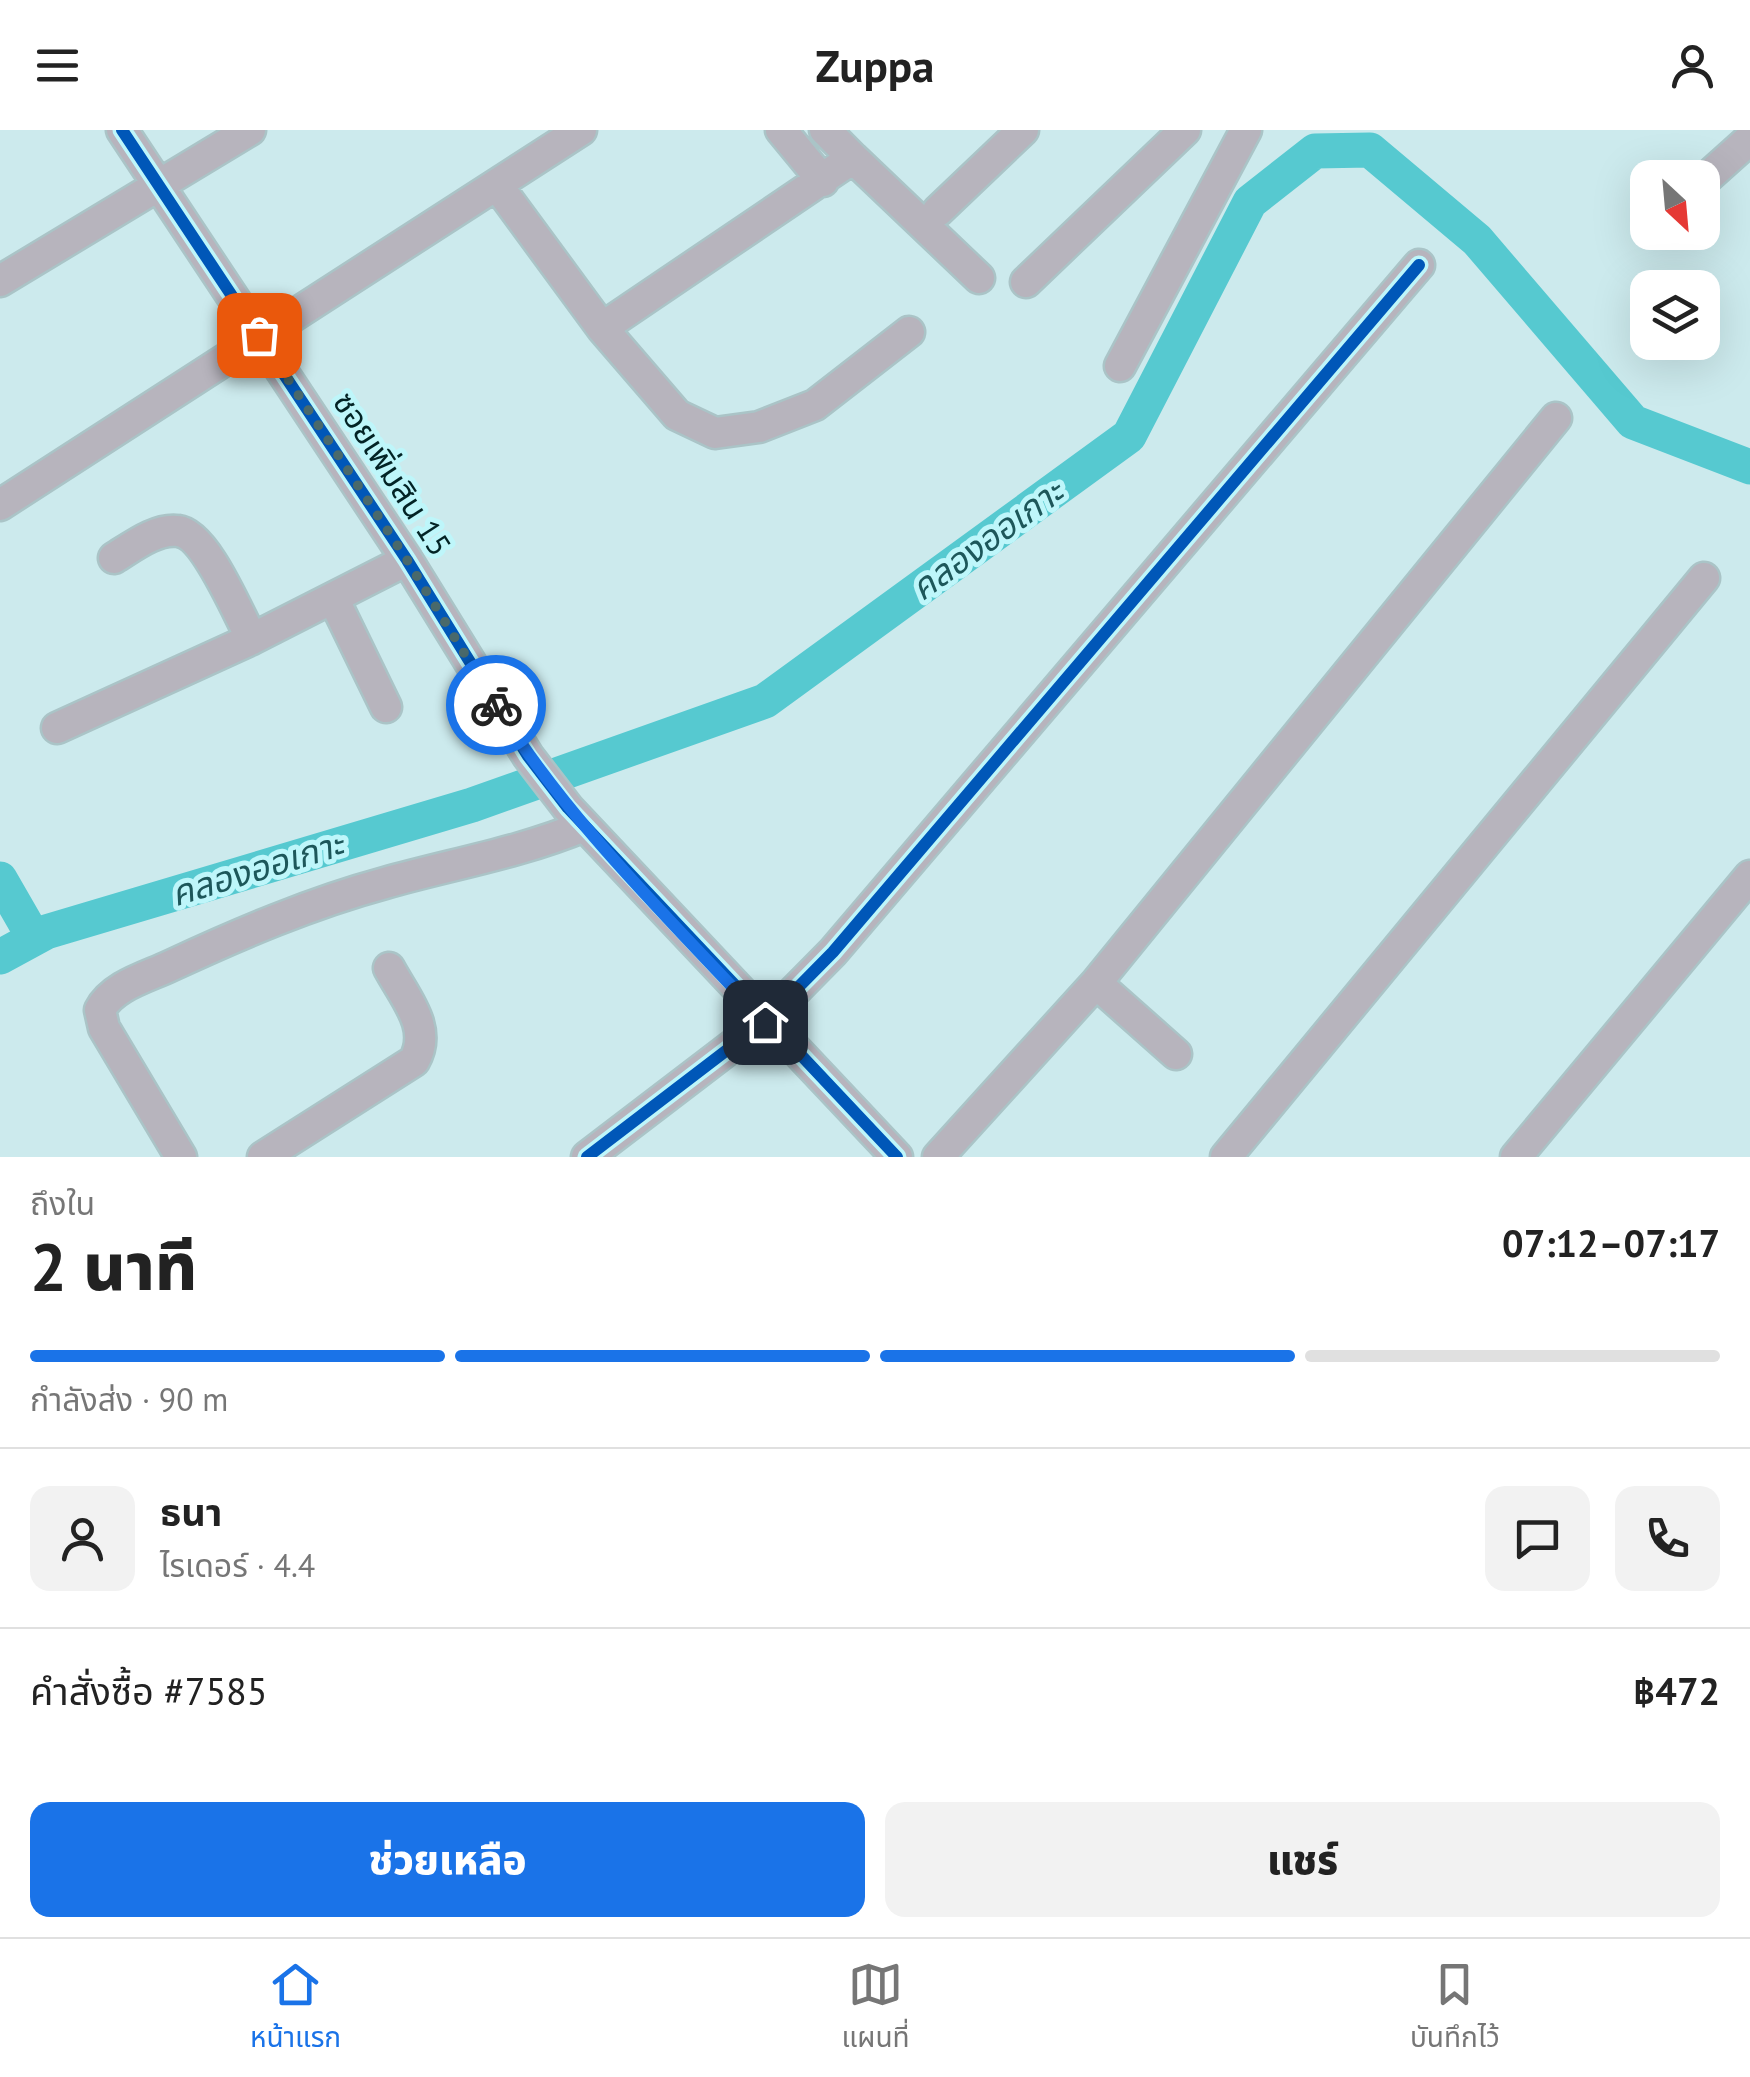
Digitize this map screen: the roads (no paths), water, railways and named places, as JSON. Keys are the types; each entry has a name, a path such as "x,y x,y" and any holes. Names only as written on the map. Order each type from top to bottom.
{"street":[{"name":"ซอยเพิ่มสิน 15","path":"122,130 407,560 528,756 576,817 896,1157"},
{"path":"0,281 250,130"},
{"path":"0,504 581,130"},
{"path":"781,130 822,180"},
{"path":"825,130 858,141 979,278"},
{"path":"938,210 1024,130"},
{"path":"1026,282 1186,130"},
{"path":"1120,366 1246,130"},
{"path":"1720,166 1750,139"},
{"path":"602,328 822,180 858,141"},
{"path":"498,185 602,328 677,415 715,432 759,427 815,405 909,332"},
{"path":"587,1157 765,1022 844,940 1419,265"},
{"path":"938,1157 1096,982 1556,418"},
{"path":"114,558 153,535 176,530 192,535 203,548 252,639"},
{"path":"57,728 252,639 407,560"},
{"path":"1226,1157 1704,578"},
{"path":"333,598 386,707"},
{"path":"181,1157 104,1028 100,1010 106,1000 122,988 194,955 334,898 527,848 576,817"},
{"path":"1516,1157 1750,876"},
{"path":"263,1157 414,1061 423,1046 421,1028 389,968"},
{"path":"1096,982 1176,1054"}],"waterway":[{"name":"คลองออเกาะ","path":"0,957 46,932 472,805 765,701 1129,436 1250,202 1315,151 1370,150 1477,240 1633,422 1750,467"},
{"path":"0,879 34,938"}]}
